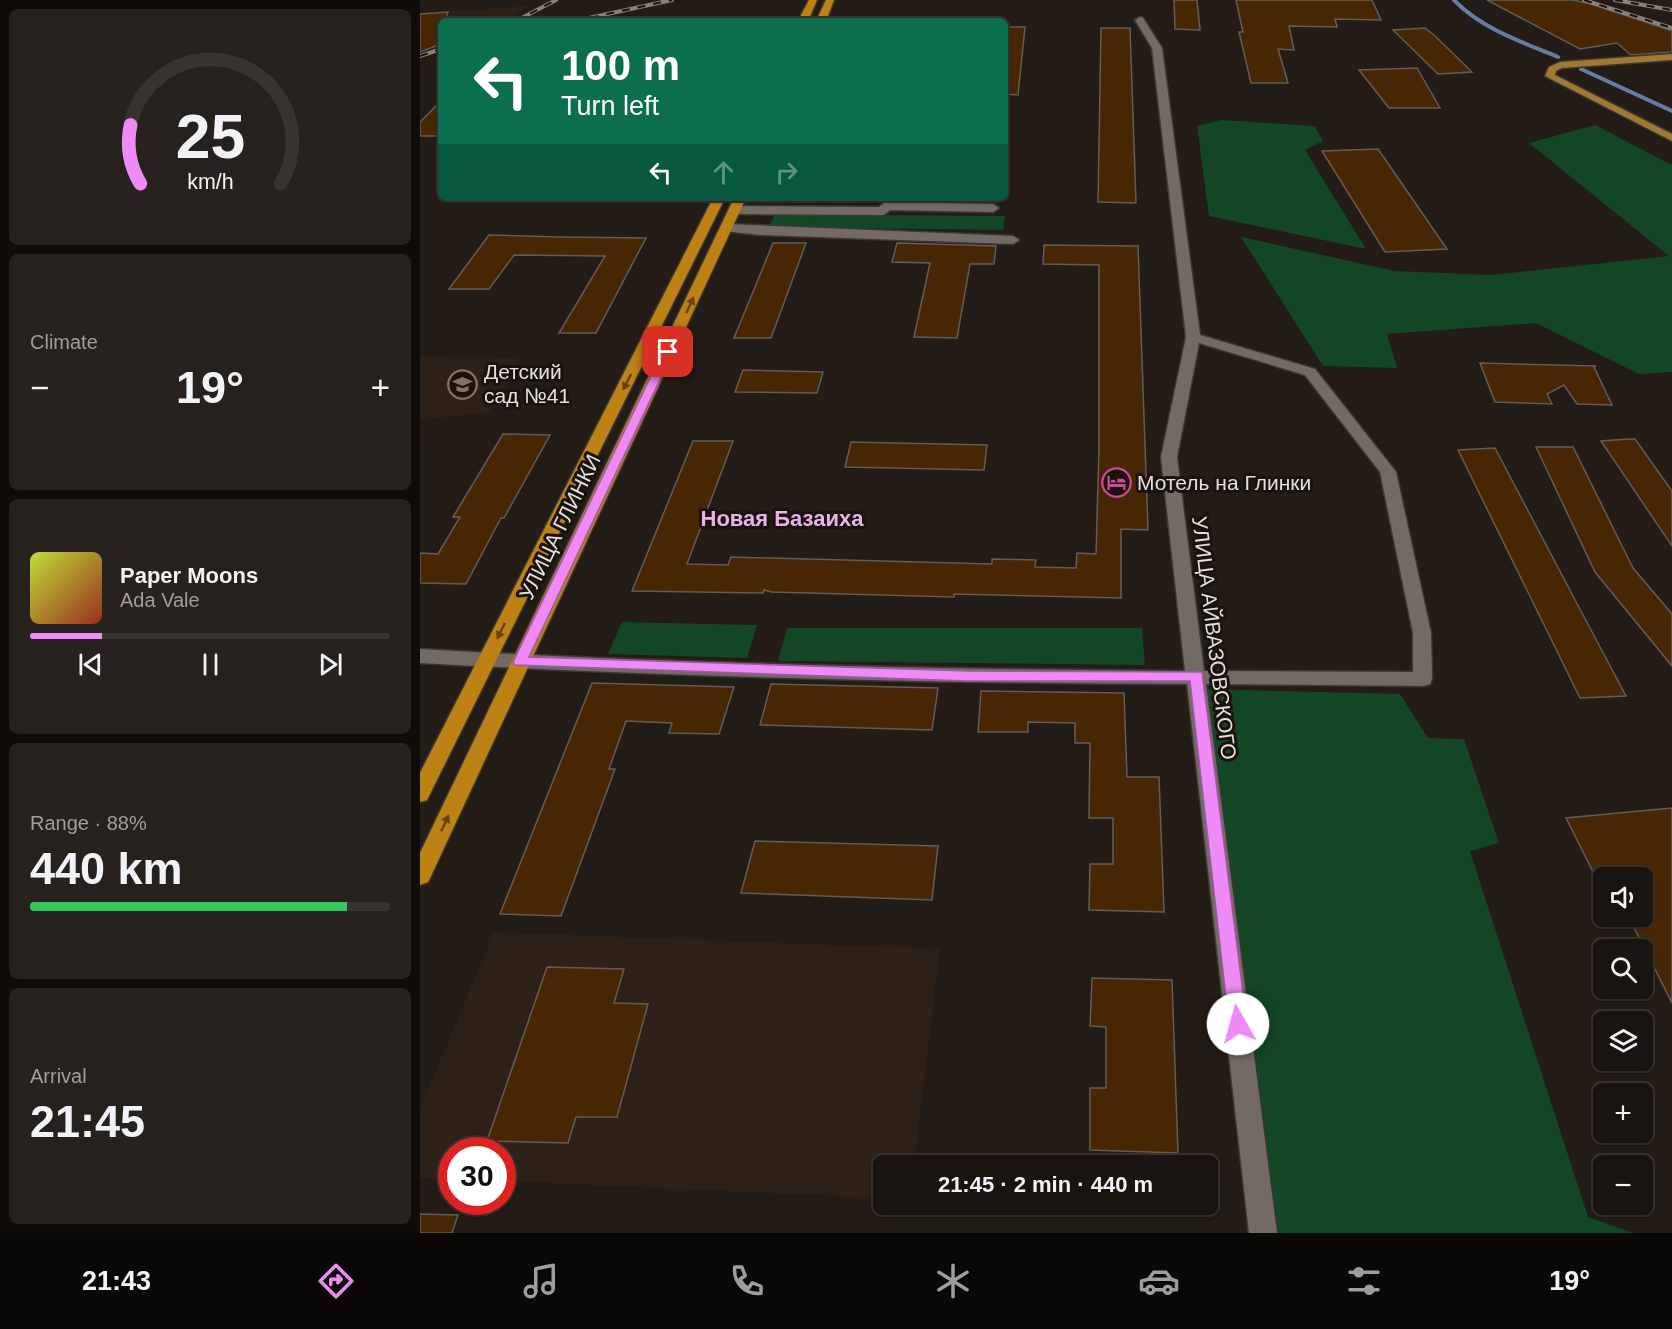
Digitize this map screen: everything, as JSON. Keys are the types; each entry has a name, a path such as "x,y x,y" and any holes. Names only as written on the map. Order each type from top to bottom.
{"highway":[{"path":"804,18 813,0"},
{"path":"822,18 830,0"},
{"name":"УЛИЦА ГЛИНКИ","path":"420,794 717,201"},
{"name":"УЛИЦА ГЛИНКИ","path":"420,876 738,204"},
{"path":"591,452 620,453"}],"main road":[{"path":"1672,57 1560,65 1552,69 1550,76 1672,138"}],"street":[{"name":"УЛИЦА АЙВАЗОВСКОГО","path":"1140,20 1157,48 1193,337 1169,457 1263,1233"},
{"path":"738,204 884,211 885,206 993,208"},
{"path":"727,228 1013,240"},
{"path":"420,656 520,662 968,676 1423,679 1422,633 1388,472 1310,372 1193,337"}],"shaded area":[{"path":"531,6 505,18 438,18 438,45 420,52 420,13"},
{"name":"Детский сад №41","path":"420,356 521,357 489,412 420,420"},
{"path":"494,932 940,949 915,1155 873,1155 873,1198 516,1182 516,1137 438,1137 438,1179 420,1178 420,1109"}],"green space":[{"path":"1221,120 1315,126 1323,141 1305,150 1366,249 1209,216 1197,126"},
{"path":"1595,125 1672,165 1672,372 1639,374 1536,323 1387,334 1397,368 1323,366 1241,237 1395,271 1491,275 1669,256 1529,143"},
{"path":"775,214 1005,216 1003,230 769,227"},
{"path":"622,622 757,625 747,658 608,654"},
{"path":"787,628 1142,628 1145,665 778,661"},
{"path":"1207,689 1400,694 1428,738 1464,739 1499,843 1470,851 1588,1217 1633,1233 1271,1233"}],"building":[{"path":"1174,0 1197,0 1200,30 1175,29"},
{"path":"1236,0 1372,0 1381,20 1335,19 1337,27 1289,26 1294,50 1278,49 1288,83 1251,83 1239,32 1243,32"},
{"path":"1487,0 1573,0 1591,4 1672,31 1672,52 1631,55 1617,43 1580,49"},
{"path":"448,12 446,18 438,18 438,45 420,52 420,14"},
{"path":"1008,27 1025,27 1018,95 1008,94"},
{"path":"1101,28 1130,28 1136,203 1098,202"},
{"path":"1425,28 1472,72 1438,74 1393,30"},
{"path":"1417,68 1440,108 1389,108 1359,70"},
{"path":"438,104 438,136 420,136 420,122"},
{"path":"1378,149 1447,249 1385,252 1322,151"},
{"path":"489,235 646,238 596,333 559,333 605,256 514,255 489,289 449,289"},
{"path":"773,243 806,243 771,338 734,338"},
{"path":"897,243 996,246 994,264 970,264 957,338 914,337 930,263 892,262"},
{"path":"1044,245 1138,246 1148,530 1121,529 1121,598 954,594 954,597 764,590 763,593 632,591 693,441 733,441 687,564 728,565 731,557 992,564 992,559 1036,560 1035,567 1076,568 1077,553 1096,554 1099,448 1099,265 1043,264"},
{"path":"1480,363 1596,366 1594,367 1612,405 1577,404 1564,385 1547,394 1552,404 1495,402"},
{"path":"743,370 823,372 817,393 735,392"},
{"path":"503,434 550,435 504,518 501,518 466,584 420,583 420,553 438,554 460,517 453,517"},
{"path":"1635,439 1672,491 1672,546 1601,441"},
{"path":"851,442 987,445 984,470 845,467"},
{"path":"1536,447 1573,447 1633,568 1672,614 1672,666 1595,572"},
{"path":"1495,448 1626,696 1580,698 1458,450"},
{"path":"592,683 734,687 719,734 669,733 672,723 626,721 609,769 615,769 561,916 500,914"},
{"path":"771,684 938,688 932,730 760,725"},
{"path":"981,691 1124,693 1127,777 1159,777 1164,912 1089,910 1090,864 1113,864 1113,818 1089,818 1090,743 1075,743 1075,723 1028,722 1028,732 978,732"},
{"path":"1672,808 1672,1003 1653,965 1653,939 1640,939 1634,927 1653,927 1653,867 1593,867 1593,872 1566,818"},
{"path":"755,841 938,846 932,900 741,893"},
{"path":"547,967 624,969 614,1003 648,1004 617,1117 576,1117 568,1143 516,1142 516,1137 488,1137"},
{"path":"1092,978 1172,980 1178,1153 1090,1150 1090,1088 1106,1088 1106,1027 1090,1026"},
{"path":"420,1214 458,1215 452,1233 420,1233"}],"waterway":[{"path":"1454,0 1490,27 1558,57"},
{"path":"1581,69 1672,111"}],"railway":[{"path":"522,18 556,0"},
{"path":"589,18 672,0"},
{"path":"1584,0 1672,28"},
{"path":"1615,0 1672,10"},
{"path":"420,56 438,50"}],"place":[{"name":"Детский сад №41","path":"463,384"},
{"name":"Мотель на Глинки","path":"1116,483"}],"district":[{"name":"Новая Базаиха","path":"782,518"}],"route":[{"path":"668,352 520,662 968,676 1197,676 1238,1024"}]}
